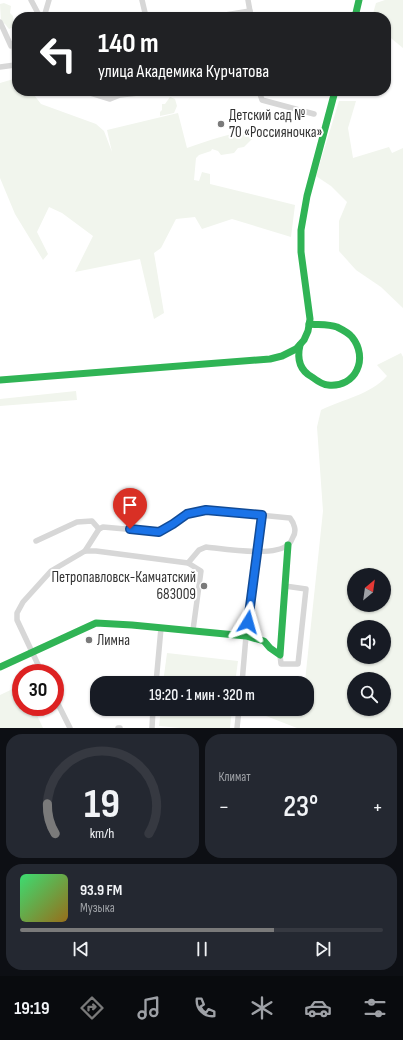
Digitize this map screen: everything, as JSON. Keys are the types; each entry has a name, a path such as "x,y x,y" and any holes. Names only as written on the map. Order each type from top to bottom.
{"street":[{"path":"31,0 37,12"},
{"path":"45,12 49,0"},
{"path":"142,0 145,12"},
{"path":"248,0 251,12"},
{"path":"356,12 359,0"},
{"path":"0,22 12,46"},
{"path":"0,67 12,65"},
{"path":"103,96 110,98 120,96"},
{"path":"261,96 262,100 314,114"},
{"path":"0,380 270,359 291,352 300,345 307,336 310,324 301,252 301,230 307,196 334,96"},
{"path":"300,345 298,354 300,365 307,374 319,382 331,385 342,384 351,379 358,371 362,359 361,353 356,342 349,333 330,325 310,324"},
{"path":"85,551 99,529 103,526 159,532 187,514 206,510 290,518 294,523 295,535 288,545 279,550 258,552 206,547 199,550 188,563"},
{"path":"243,676 246,636 262,515"},
{"path":"36,541 77,522 92,521 99,529"},
{"path":"285,586 306,589 298,664 281,664 280,655 285,586 288,545"},
{"path":"38,664 17,620 17,613 23,602 50,571 85,551 96,550 188,563 201,571 193,630"},
{"path":"0,667 96,623 193,630 246,636 264,641 270,648 280,655"},
{"path":"157,676 161,628"},
{"path":"64,716 70,728"},
{"path":"152,728 153,716"},
{"path":"237,728 238,716"}],"shaded area":[{"path":"385,0 403,0 403,48 391,38 391,12 373,12 376,3"},
{"path":"4,3 11,6 10,13 12,15 12,28 9,29 1,22 0,4"},
{"path":"12,79 12,96 35,96 41,104 96,124 104,131 112,152 107,130 178,113 187,148 228,135 253,131 252,139 244,147 238,148 234,153 221,155 218,151 212,149 211,151 199,155 196,158 194,180 199,181 202,172 210,174 210,184 295,205 291,237 232,219 202,229 195,217 176,219 161,248 154,253 164,313 154,319 140,259 75,272 93,236 62,213 49,207 37,232 48,254 43,260 15,214 0,178 0,83"},
{"path":"170,97 175,99 177,106 174,113 160,116 162,104 165,104"},
{"path":"339,101 356,101 348,128 353,158 389,147 392,153 403,148 403,308 381,287 356,270 339,251 339,221 347,202 331,186 316,176"},
{"path":"401,353 403,357 403,728 297,728 266,716 314,716 314,676 306,676 323,511 317,427 321,410 373,388 387,376 377,365"},
{"path":"76,391 77,400 0,406 0,399"},
{"path":"167,653 238,661 236,676 164,676"},
{"path":"12,689 12,716 37,716 43,728 0,728 0,695"},
{"path":"160,716 231,716 230,728 180,728 159,726"}],"traffic: fast":[{"path":"356,12 359,0"},
{"path":"0,380 270,359 282,356 296,349 304,340 308,331 310,319 301,252 301,230 307,196 334,96"},
{"path":"300,345 299,359 304,371 326,385 338,385 346,382 357,370 359,354 357,345 351,336 334,326 309,324"},
{"path":"0,667 96,623 246,636 264,641 270,648 280,655 288,545"}],"place":[{"name":"Детский сад № 70 «Россияночка»","path":"221,124"},
{"name":"Петропавловск-Камчатский 683009","path":"204,586"},
{"name":"Лимна","path":"89,640"}],"route":[{"path":"130,529 159,532 187,514 206,510 262,515 248,622"}]}
